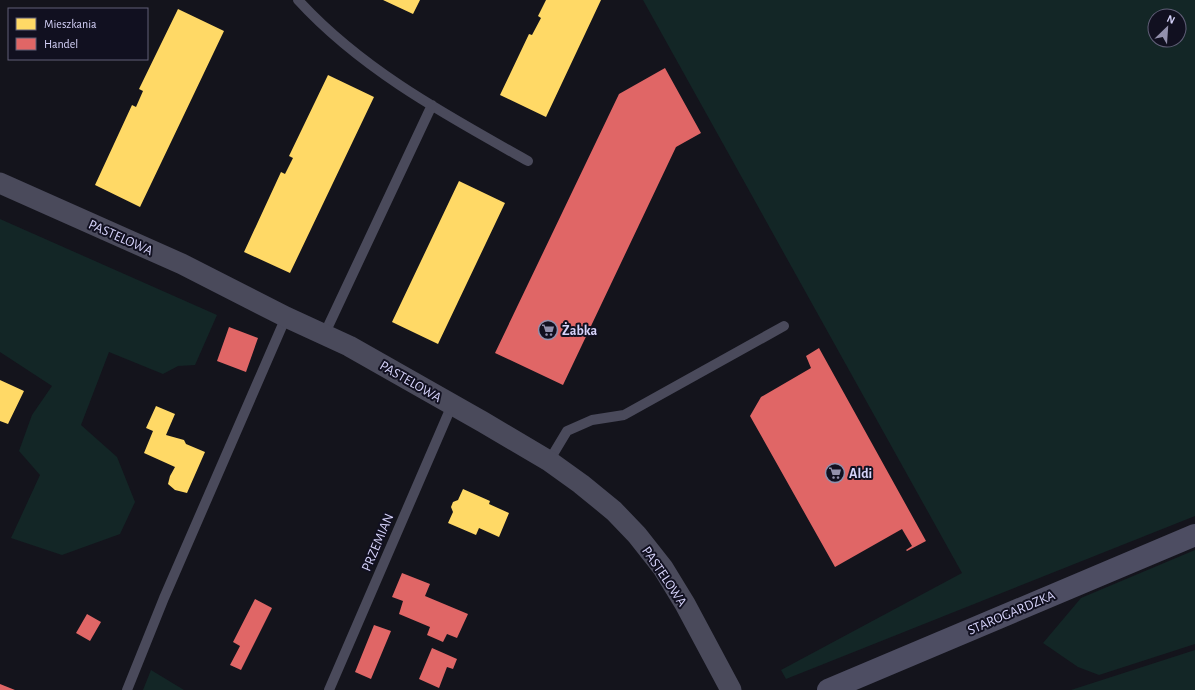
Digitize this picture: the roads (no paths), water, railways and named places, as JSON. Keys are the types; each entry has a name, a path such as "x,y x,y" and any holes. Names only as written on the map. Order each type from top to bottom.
{"main road":[{"name":"STAROGARDZKA","path":"828,690 1195,535"}],"street":[{"name":"PASTELOWA","path":"0,183 182,264 286,317 349,346 549,461 581,484 614,511 637,535 663,568 685,604 731,690"}],"lane":[{"path":"298,0 353,53 385,76 528,161"},
{"path":"324,335 432,105"},
{"path":"127,690 164,598 286,317"},
{"path":"549,461 567,431 592,420 624,415 784,326"},
{"name":"PRZEMIAN","path":"329,690 452,405"}],"place":[{"name":"Żabka","path":"548,330"},
{"name":"Aldi","path":"835,473"}]}
